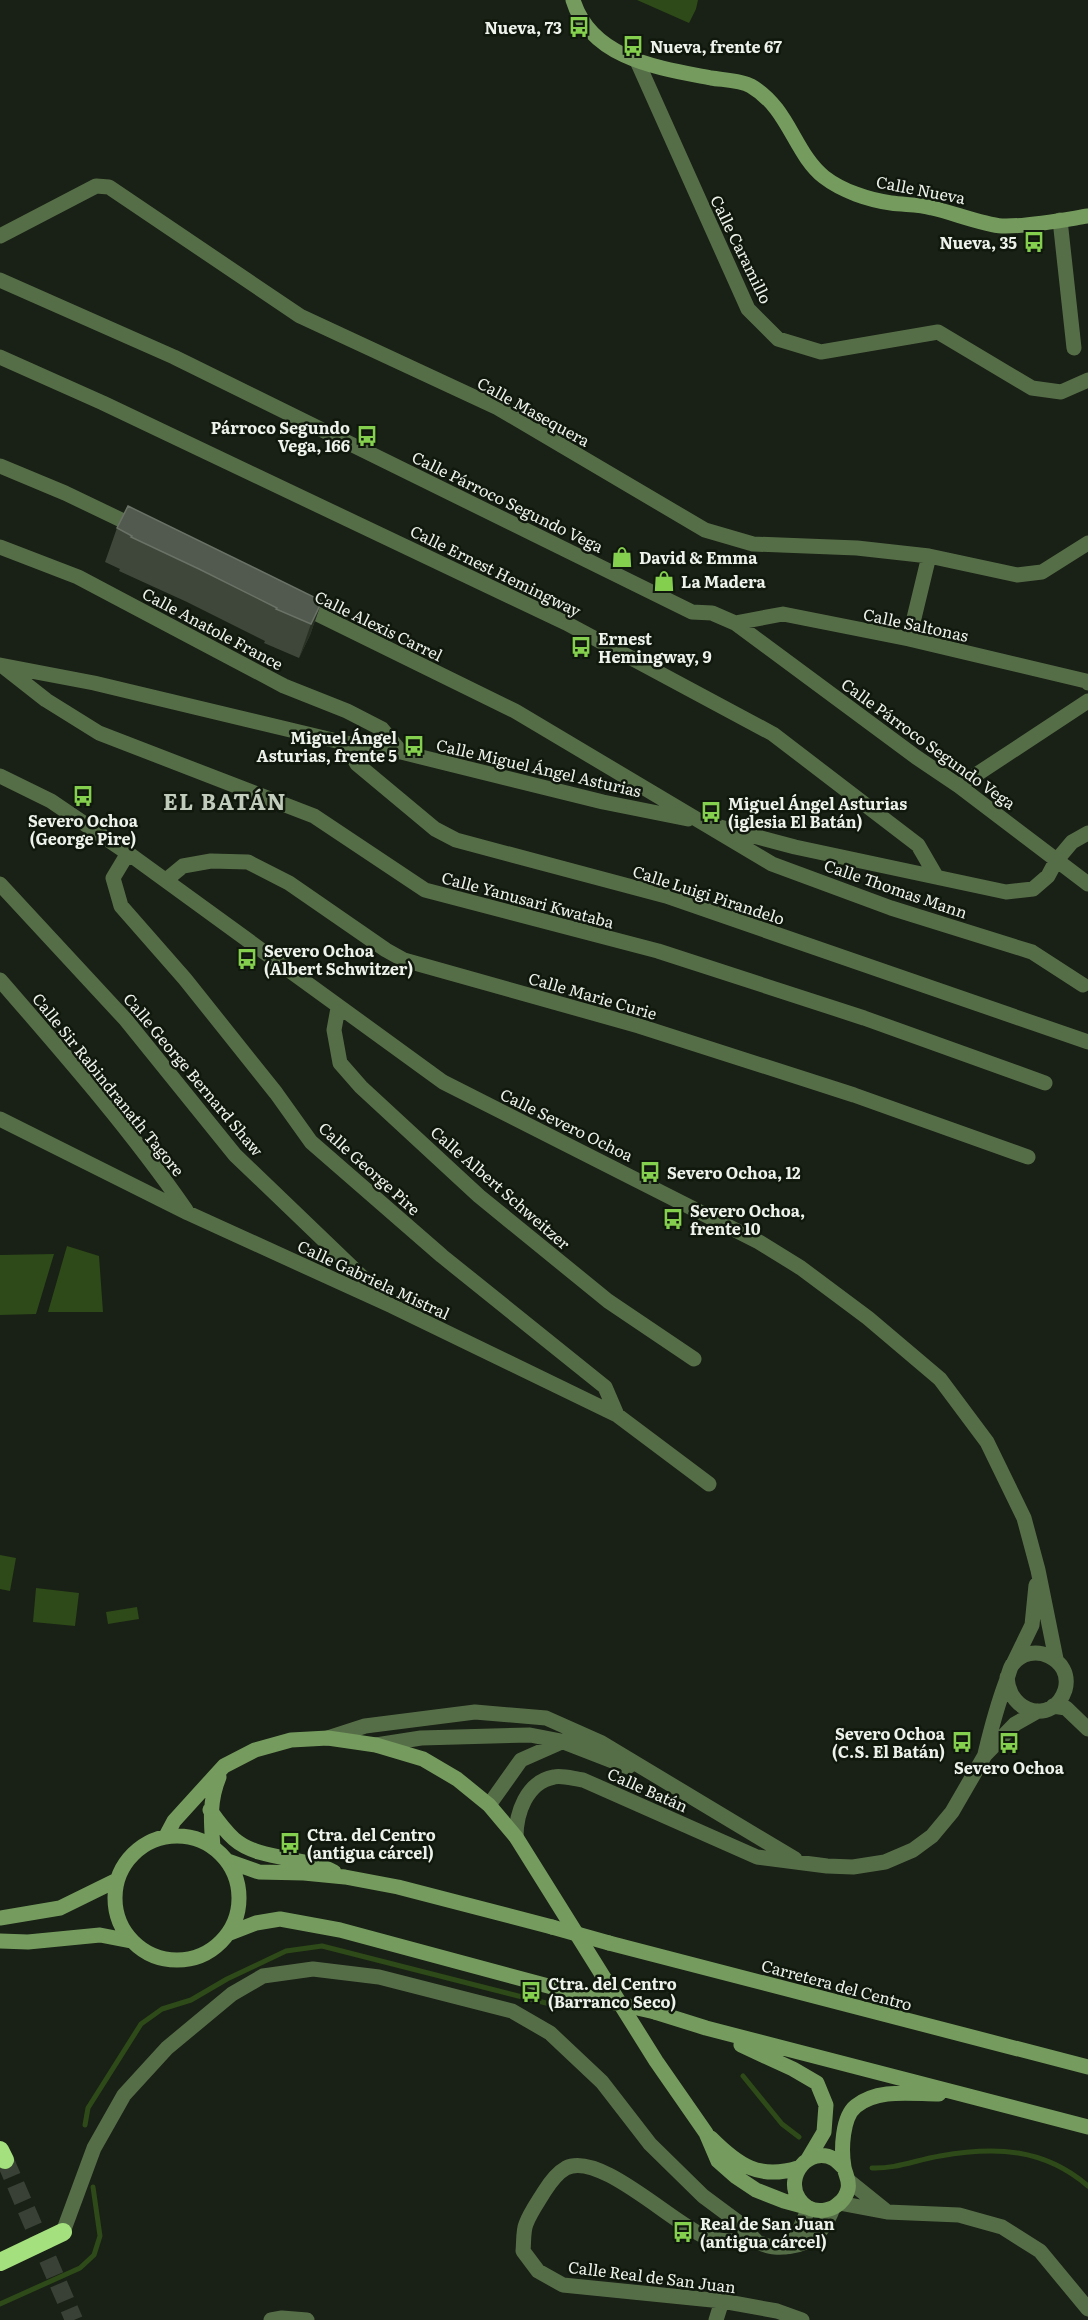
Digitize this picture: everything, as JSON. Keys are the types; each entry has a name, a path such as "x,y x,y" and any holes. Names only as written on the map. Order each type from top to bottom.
{"highway":[{"path":"0,2262 63,2232"}],"main road":[{"name":"Calle Nueva","path":"573,0 586,25 600,41 621,55 676,71 749,85 768,98 792,131 803,153 824,176 850,192 889,203 929,207 1001,226 1088,216"},
{"path":"166,1836 174,1821 224,1766 255,1750 291,1740 328,1738 376,1745 423,1759 456,1779 489,1805 516,1837 656,2061 706,2133 726,2153 748,2168 765,2173 783,2173 822,2156 834,2159 846,2174"},
{"path":"213,1847 210,1810 214,1790 224,1766"},
{"path":"210,1810 234,1840 252,1849 321,1864 345,1877"},
{"path":"166,1836 191,1837 213,1847 228,1861 237,1878 240,1896 238,1916 230,1933 217,1947 201,1957 183,1961 163,1960 146,1952 131,1941 116,1912 115,1896 117,1880 127,1861 143,1845 166,1836"},
{"name":"Carretera del Centro","path":"228,1861 259,1872 345,1877 432,1895 1088,2067"},
{"path":"0,1918 60,1908 117,1880"},
{"path":"230,1933 256,1923 280,1918 340,1930 1088,2127"},
{"path":"0,1941 28,1942 100,1935 131,1941"},
{"path":"706,2028 793,2069 817,2083 826,2105 824,2132 794,2180 795,2192 808,2207"},
{"path":"706,2133 718,2161 735,2176 756,2190 784,2201 823,2211 836,2205 846,2196 842,2135 853,2108 873,2095 963,2094"}],"street":[{"name":"Calle Caramillo","path":"637,61 747,309 778,339 821,352 938,332 1032,388 1061,392 1088,380"},
{"name":"Calle Masequera","path":"0,236 96,186 109,187 300,316 498,408 705,530 753,544 857,548 928,556 1017,575 1042,573 1088,543"},
{"path":"1060,220 1074,348"},
{"name":"Calle Párroco Segundo Vega","path":"0,280 174,357 692,612 712,613 735,623 916,757 959,786 1088,884"},
{"name":"Calle Ernest Hemingway","path":"0,357 104,403 566,623 773,734 918,845 936,876"},
{"path":"0,466 64,493 154,536"},
{"name":"Calle Anatole France","path":"0,547 78,578 284,686 347,711 382,729 401,752"},
{"path":"909,639 928,556"},
{"name":"Calle Alexis Carrel","path":"283,597 515,711 699,821"},
{"name":"Calle Saltonas","path":"735,623 783,614 909,639 1088,683"},
{"name":"Calle Miguel Ángel Asturias","path":"1,665 94,683 345,743 401,752 603,802 699,821 795,847 1006,892 1033,889 1048,876 1056,861 1072,842 1088,833"},
{"name":"Calle Yanusari Kwataba","path":"1,665 46,700 99,733 314,816 425,890 658,951 864,1018 1045,1083"},
{"path":"959,786 1088,702"},
{"name":"Calle Luigi Pirandelo","path":"345,743 357,764 435,829 456,840 666,896 1088,1042"},
{"name":"Calle Severo Ochoa","path":"0,776 51,801 132,856 442,1082 759,1242 801,1268 868,1318 940,1379 987,1442 1024,1518 1038,1570 1056,1659"},
{"name":"Calle Thomas Mann","path":"699,821 772,864 891,908 1032,952 1083,985"},
{"name":"Calle George Pire","path":"132,856 124,858 114,878 121,906 185,979 276,1093 311,1142 442,1256 605,1387 616,1415"},
{"name":"Calle Marie Curie","path":"166,880 183,866 211,861 248,862 289,883 404,960 639,1026 854,1095 1028,1158"},
{"name":"Calle George Bernard Shaw","path":"0,884 126,1020 235,1155 392,1306"},
{"name":"Calle Sir Rabindranath Tagore","path":"0,980 86,1080 160,1173 188,1213"},
{"name":"Calle Albert Schweitzer","path":"338,1008 334,1030 340,1063 361,1087 479,1196 608,1301 694,1359"},
{"name":"Calle Gabriela Mistral","path":"4,1122 188,1213 392,1306 616,1415 709,1484"},
{"name":"Calle Severo Ochoa","path":"1009,1672 1032,1625 1038,1570"},
{"path":"1032,1652 1045,1653 1056,1659 1066,1678 1061,1699 1053,1706 1038,1711 1028,1710 1018,1705 1008,1688 1009,1672 1020,1657 1032,1652"},
{"name":"Calle Batán","path":"985,1755 994,1713 1009,1672"},
{"path":"1053,1706 1066,1708 1088,1729"},
{"name":"Calle Batán","path":"516,1837 516,1820 522,1806 535,1786 554,1777 583,1780 757,1857 826,1866 853,1866 885,1862 913,1850 932,1836 952,1812 985,1755 1015,1724 1038,1711"},
{"name":"Calle Batán","path":"328,1738 365,1726 475,1712 546,1718 600,1742 800,1862"},
{"name":"Calle Batán","path":"376,1745 421,1738 530,1735 561,1741 600,1742"},
{"name":"Calle Batán","path":"489,1805 521,1760 561,1741 662,1780"},
{"path":"63,2232 94,2148 124,2095 167,2048 232,1994 263,1976 313,1969 379,1977 512,2011 550,2033 602,2082 650,2144 703,2196 738,2222 757,2242"},
{"name":"Calle Real de San Juan","path":"802,2320 777,2311 722,2301 563,2284 538,2271 523,2251 525,2224 549,2184 567,2168 591,2166 624,2184 705,2237 722,2241 757,2242 772,2247 806,2244 827,2222 836,2205"},
{"path":"846,2174 887,2212"},
{"path":"836,2205 887,2212 958,2215 1002,2227 1040,2251 1088,2309"},
{"path":"786,2247 796,2237 808,2207"},
{"path":"716,2320 722,2301"},
{"path":"272,2320 282,2318 307,2320"}],"shaded area":[{"path":"637,0 698,0 689,23"},
{"path":"67,1246 99,1256 103,1312 48,1312"},
{"path":"54,1254 36,1314 0,1315 0,1255"},
{"path":"0,1555 16,1558 10,1591 0,1589"},
{"path":"36,1588 79,1593 75,1626 33,1622"},
{"path":"137,1607 139,1619 108,1624 106,1612"}],"building":[{"path":"128,506 322,601 311,624 276,609 117,528"}],"waterway":[{"path":"85,2125 88,2108 141,2024 162,2009 191,2000 227,1979 286,1951 322,1946 554,2005"},
{"path":"743,2076 782,2124 799,2137"},
{"path":"872,2168 897,2166 960,2153 999,2151 1036,2157 1054,2164 1088,2186"},
{"path":"0,2304 80,2268 94,2255 100,2236 93,2187"}],"tunnel":[{"path":"5,2160 74,2320"}],"place":[{"name":"Nueva, 73","path":"579,27"},
{"name":"Nueva, frente 67","path":"633,46"},
{"name":"Nueva, 35","path":"1034,242"},
{"name":"Párroco Segundo Vega, 166","path":"367,436"},
{"name":"David & Emma","path":"622,557"},
{"name":"La Madera","path":"664,581"},
{"name":"Ernest Hemingway, 9","path":"581,647"},
{"name":"Miguel Ángel Asturias, frente 5","path":"414,746"},
{"name":"Severo Ochoa (George Pire)","path":"83,796"},
{"name":"Miguel Ángel Asturias (iglesia El Batán)","path":"711,812"},
{"name":"Severo Ochoa (Albert Schwitzer)","path":"247,959"},
{"name":"Severo Ochoa, 12","path":"650,1172"},
{"name":"Severo Ochoa, frente 10","path":"673,1219"},
{"name":"Severo Ochoa (C.S. El Batán)","path":"962,1742"},
{"name":"Severo Ochoa","path":"1009,1743"},
{"name":"Ctra. del Centro (antigua cárcel)","path":"290,1843"},
{"name":"Ctra. del Centro (Barranco Seco)","path":"531,1992"},
{"name":"Real de San Juan (antigua cárcel)","path":"683,2232"}],"district":[{"name":"EL BATÁN","path":"225,800"}]}
